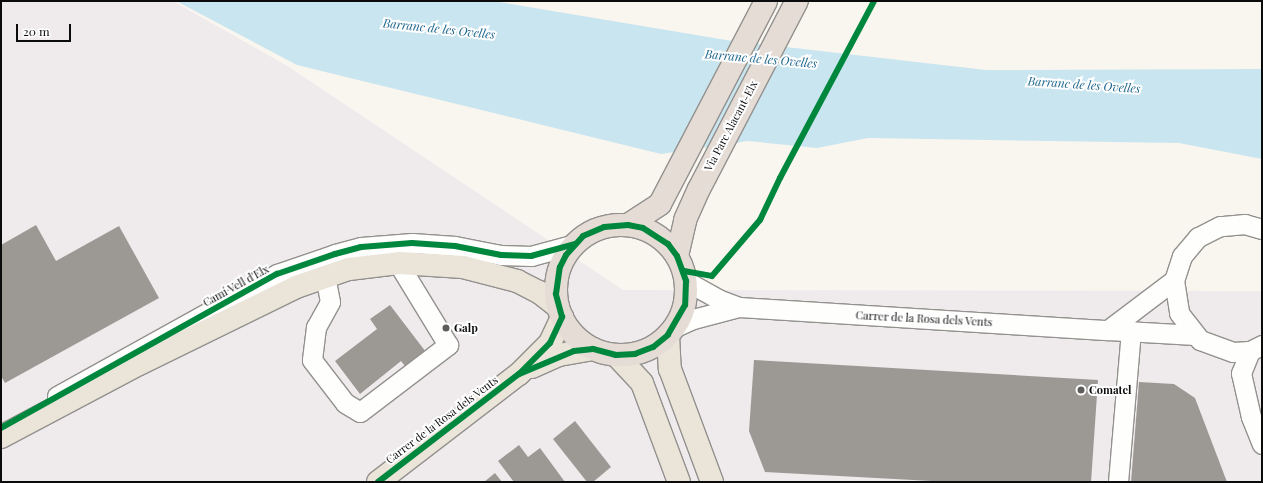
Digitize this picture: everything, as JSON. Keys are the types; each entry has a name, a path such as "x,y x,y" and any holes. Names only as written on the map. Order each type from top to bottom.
{"highway":[{"path":"628,225 660,204 766,1"},
{"name":"Via Parc Alacant-Elx","path":"677,256 685,220 699,189 797,1"},
{"path":"628,225 656,235 677,256 686,281 685,305 672,331 653,347 635,354 616,355 593,349 574,336 560,312 556,280 563,261 575,244 604,227 628,225"}],"main road":[{"path":"1,437 139,364 325,276 348,269 398,263 443,264 493,273 530,287 560,312"},
{"name":"Carrer de la Rosa dels Vents","path":"378,482 519,374 550,343 560,312"},
{"path":"672,331 670,369 712,482"},
{"name":"Carrer de la Rosa dels Vents","path":"519,374 559,355 593,349"},
{"path":"616,355 642,382 679,482"}],"street":[{"path":"1256,348 1216,348 1195,335 1179,313 1174,280 1182,256 1198,237 1220,226 1245,224 1262,229"},
{"name":"Camí Vell d'Elx","path":"1,428 278,274 335,254 361,247 412,243 531,256 575,244"},
{"path":"325,276 330,302 316,327 312,360 344,403 360,412 448,345 398,263"},
{"path":"1108,330 1174,280"},
{"name":"Carrer de la Rosa dels Vents","path":"686,281 718,300 739,308"},
{"name":"Carrer de la Rosa dels Vents","path":"672,331 693,319 739,308 1195,335"},
{"path":"1118,482 1131,331"},
{"path":"1256,348 1240,372 1262,444"}],"shaded area":[{"path":"1,1 173,1 289,67 623,290 1262,291 1262,482 1,482"}],"water":[{"name":"Barranc de les Ovelles","path":"176,1 493,1 726,40 986,70 1262,69 1262,159 1179,143 868,138 817,148 748,141 661,154 297,65"}],"building":[{"path":"36,225 56,261 119,226 159,298 5,383 1,376 1,245"},
{"path":"390,305 429,356 409,371 401,361 360,394 335,361 377,329 370,319"},
{"path":"754,360 1098,380 1091,482 950,482 765,472 749,431"},
{"path":"1139,382 1174,384 1195,398 1227,482 1131,482"},
{"path":"575,421 611,467 593,482 587,482 553,439"},
{"path":"519,445 528,457 540,448 565,482 514,482 498,461"},
{"path":"495,473 502,482 484,482"}],"cycle path":[{"path":"684,271 712,276 760,220 780,178 874,1"},
{"path":"378,482 519,374 550,343 562,317 556,294 560,267 566,255 583,236 604,227 628,225 643,228 668,244 677,256 686,281 685,305 668,335 653,347 635,354 616,355 593,349 574,351 519,374"},
{"path":"1,428 277,274 335,254 361,247 412,243 455,246 501,255 531,256 575,244"}],"place":[{"name":"Galp","path":"446,328"},
{"name":"Comatel","path":"1081,390"}]}
